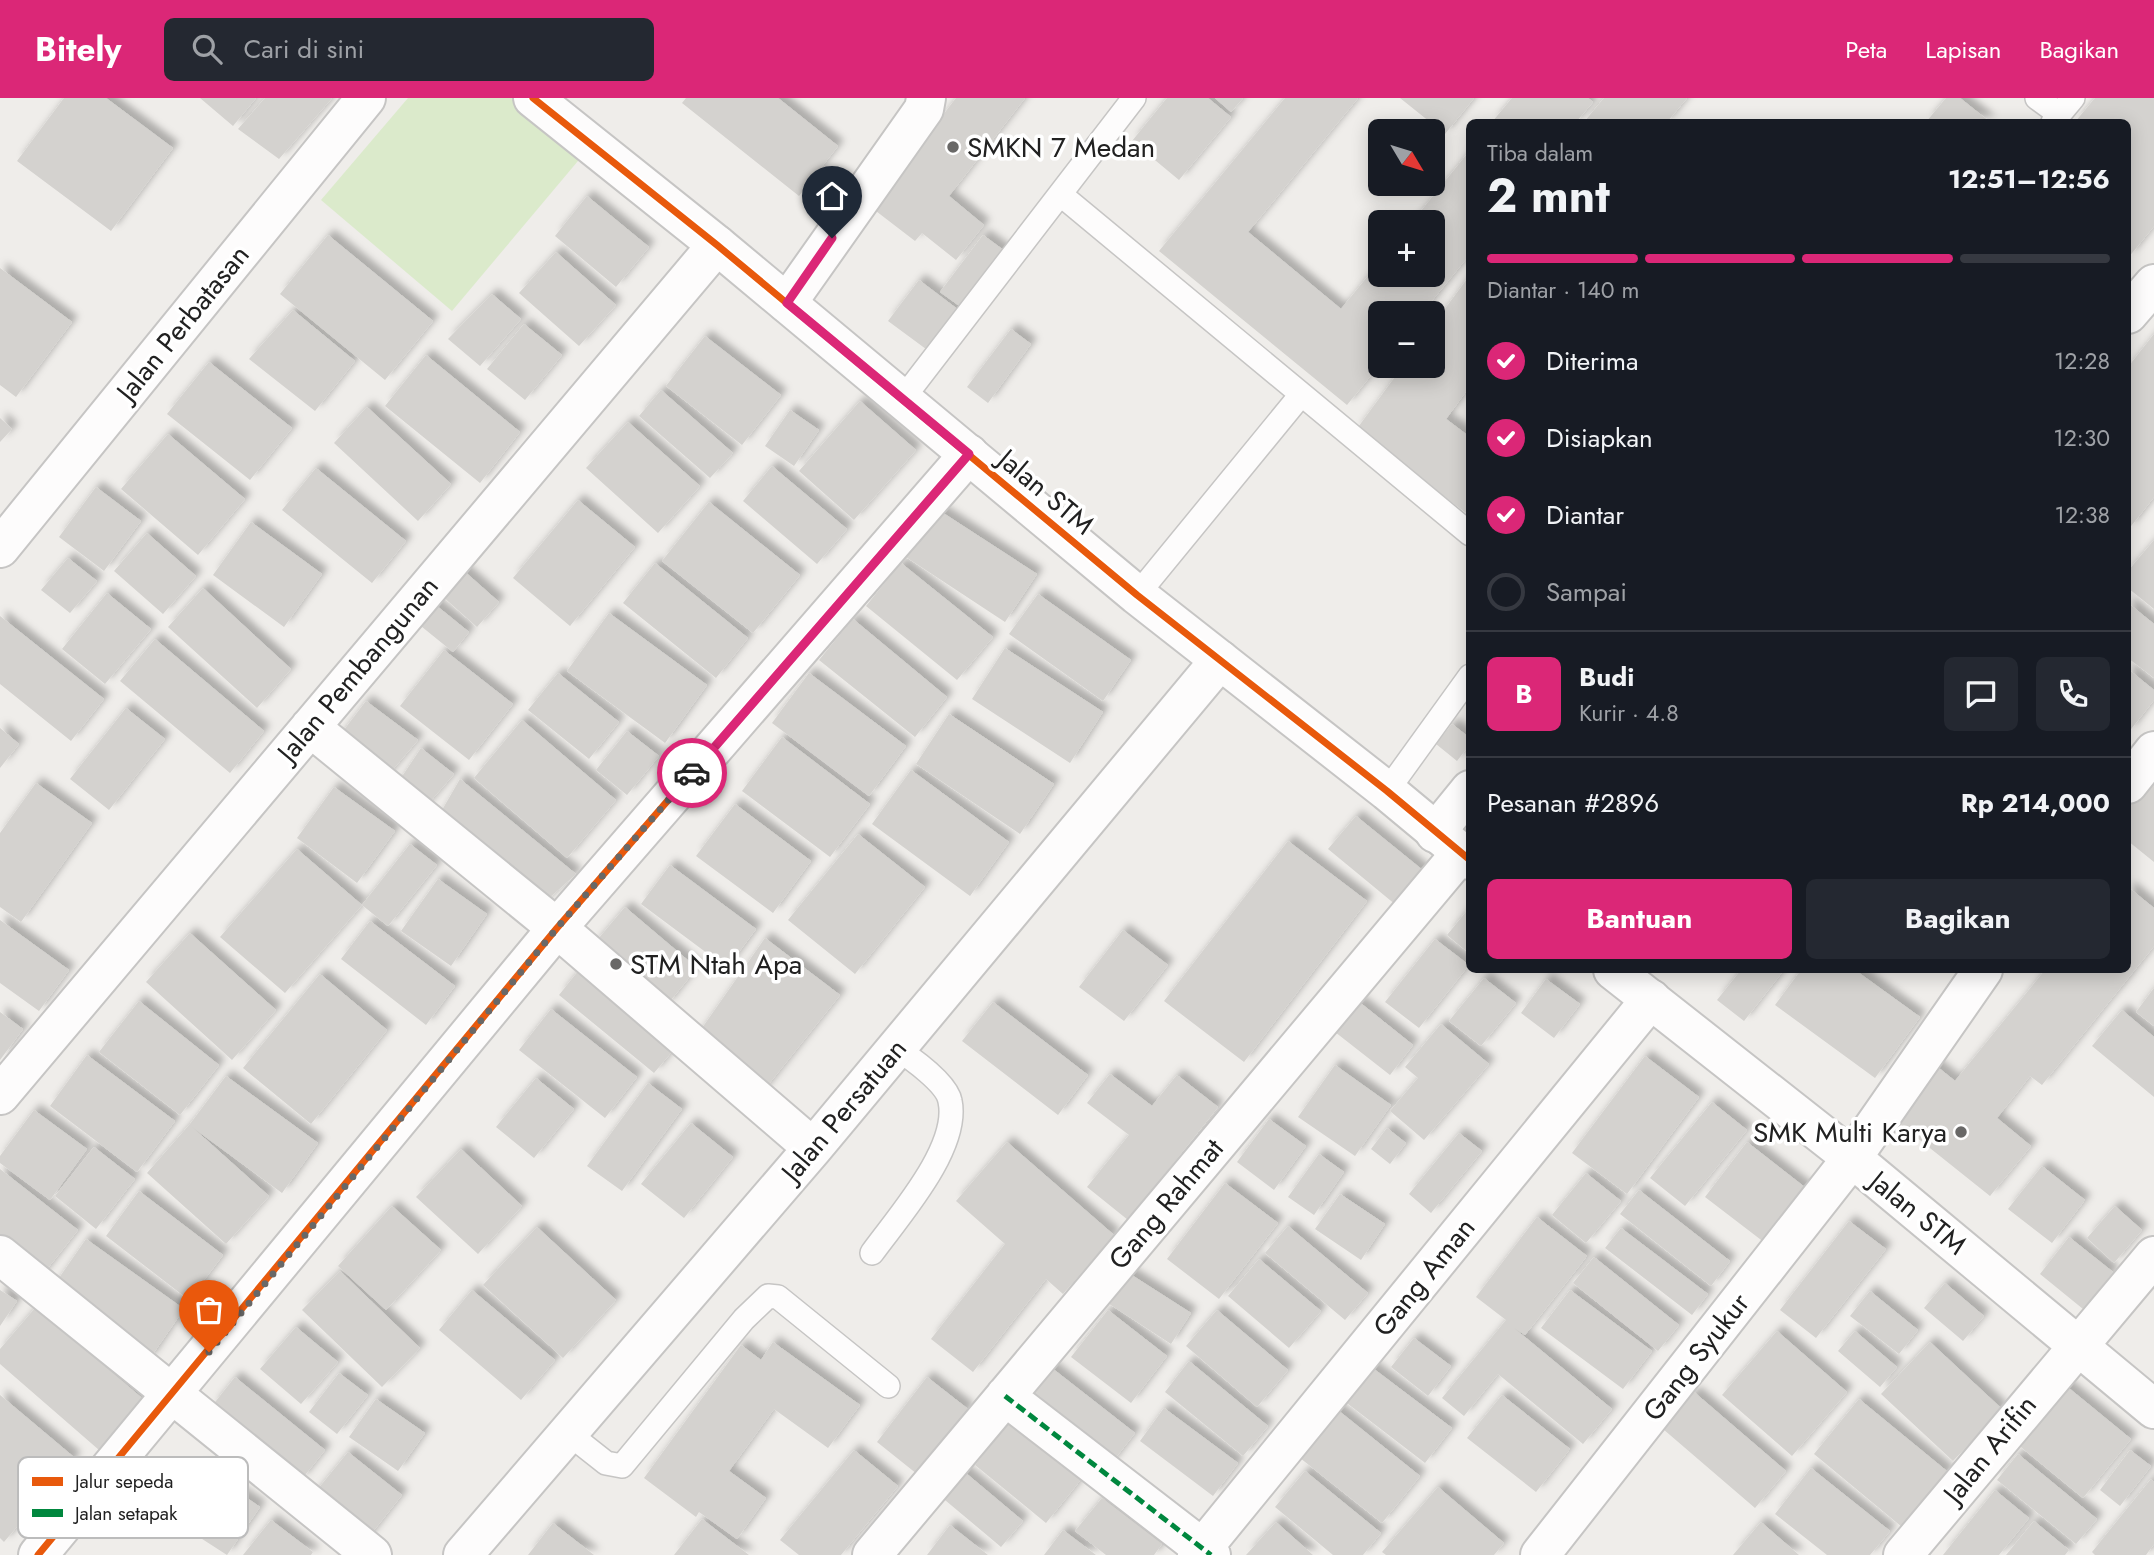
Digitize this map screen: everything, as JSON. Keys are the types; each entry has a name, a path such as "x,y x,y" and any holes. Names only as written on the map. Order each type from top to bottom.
{"street":[{"name":"Jalan Perbatasan","path":"0,548 366,98"},
{"name":"Jalan STM","path":"533,98 787,303 901,401 969,454 1137,595 1455,849"},
{"path":"787,303 923,108 926,98"},
{"name":"Jalan Pembangunan","path":"0,1095 716,245"},
{"path":"2131,311 2154,284"},
{"path":"121,1457 557,928 969,454"},
{"name":"Jalan Persatuan","path":"463,1555 813,1148 1220,660"},
{"path":"310,727 557,928 813,1148"},
{"path":"2131,780 2154,751"},
{"name":"Gang Rahmat","path":"872,1555 1455,849 1466,806"},
{"name":"Jalan STM","path":"1617,973 1852,1158 2154,1409"},
{"name":"Gang Syukur","path":"1540,1555 1852,1158 1981,973"},
{"name":"Gang Aman","path":"1204,1553 1650,999"},
{"path":"0,1255 372,1555"},
{"name":"Jalan Arifin","path":"1903,1555 2077,1343 2154,1256"},
{"path":"1005,1396 1204,1553"},
{"path":"38,1555 52,1538"}],"lane":[{"path":"901,401 1134,98"},
{"path":"2037,98 2062,112"},
{"path":"1060,194 1300,396 1466,531"},
{"path":"1137,595 1300,396"},
{"path":"1387,792 1466,682"},
{"path":"872,1254 935,1163 950,1117 950,1099 940,1084 896,1048"},
{"path":"568,1433 606,1463 622,1466 744,1319 768,1296 778,1297 888,1386"}],"green space":[{"path":"408,98 516,98 583,155 452,311 321,200"}],"building":[{"path":"64,98 106,98 173,148 111,231 17,161"},
{"path":"200,98 256,98 233,126"},
{"path":"265,98 332,98 279,159 238,129"},
{"path":"686,98 778,98 838,146 799,196 682,103"},
{"name":"SMKN 7 Medan","path":"956,98 1025,98 949,196 984,225 956,260 922,233 915,241 872,208"},
{"path":"1167,98 1208,98 1231,117 1179,180 1132,141"},
{"path":"1215,98 1243,98 1231,112"},
{"path":"1285,98 1358,98 1248,232 1341,309 1368,276 1368,287 1443,287 1432,301 1368,301 1369,378 1347,405 1159,251"},
{"path":"1400,98 1474,98 1446,133 1446,119 1426,119"},
{"path":"1512,98 1588,98 1593,102 1579,119 1494,119"},
{"path":"1604,98 1687,98 1670,119 1586,119"},
{"path":"1946,98 1960,98 1986,119 1928,119"},
{"path":"2095,98 2154,98 2154,226 2131,254 2131,119 2078,119"},
{"path":"1466,155 1466,259 1445,285 1445,210 1422,210 1433,196 1446,196 1446,180"},
{"path":"587,196 649,247 616,287 555,236"},
{"path":"328,235 433,321 385,380 280,294"},
{"path":"983,235 1009,254 965,310 940,292"},
{"path":"556,252 616,305 579,346 519,293"},
{"path":"0,268 72,322 16,397 0,385"},
{"path":"919,280 960,311 930,352 888,321"},
{"path":"1466,280 1466,392 1446,419 1466,434 1466,513 1356,430 1394,378 1445,378 1445,309"},
{"path":"492,294 521,319 480,366 448,339"},
{"path":"293,310 355,361 315,411 249,359"},
{"path":"524,324 562,355 525,400 487,369"},
{"path":"1011,329 1031,344 988,403 967,387"},
{"path":"2154,334 2154,497 2131,526 2131,363"},
{"path":"705,336 781,395 742,445 666,386"},
{"path":"426,355 520,432 480,483 385,406"},
{"path":"209,362 292,428 250,480 167,414"},
{"path":"661,390 733,453 710,478 639,416"},
{"path":"860,401 916,450 854,520 799,471"},
{"path":"367,407 451,484 418,521 334,443"},
{"path":"790,410 819,430 794,466 765,446"},
{"path":"0,418 12,429 0,442"},
{"path":"628,422 700,486 658,533 586,468"},
{"path":"168,434 245,499 198,555 121,489"},
{"path":"772,466 847,529 817,564 743,501"},
{"path":"316,468 406,541 372,583 282,510"},
{"path":"96,487 141,521 104,571 59,537"},
{"path":"578,500 635,547 570,626 513,578"},
{"path":"709,502 800,575 753,633 662,561"},
{"path":"937,509 1037,574 1005,622 906,557"},
{"path":"251,522 322,574 284,627 213,575"},
{"path":"147,533 196,576 163,614 114,571"},
{"path":"2154,540 2154,609 2131,590 2131,567"},
{"path":"68,558 97,581 70,613 41,590"},
{"path":"455,563 499,602 477,627 432,587"},
{"path":"655,563 748,638 716,678 623,603"},
{"path":"901,563 993,637 957,680 866,606"},
{"path":"203,588 291,669 257,708 168,627"},
{"path":"107,593 151,629 105,684 62,649"},
{"path":"1038,594 1131,660 1103,701 1009,634"},
{"path":"427,598 469,632 453,652 411,618"},
{"path":"2131,605 2154,624 2154,678 2131,660"},
{"path":"609,613 707,685 665,743 567,671"},
{"path":"0,616 104,699 71,741 0,684"},
{"path":"853,619 947,697 915,737 819,660"},
{"path":"155,639 264,731 230,773 120,681"},
{"path":"1005,648 1103,712 1070,763 972,699"},
{"path":"444,650 513,704 469,760 400,706"},
{"path":"2131,671 2154,690 2154,700 2131,729"},
{"path":"558,673 619,722 589,759 528,710"},
{"path":"809,673 906,746 869,796 772,723"},
{"path":"366,701 418,740 383,781 334,743"},
{"path":"126,708 165,739 109,810 70,779"},
{"path":"949,714 1054,784 1020,834 916,764"},
{"path":"522,720 616,800 567,858 474,778"},
{"path":"1452,724 1466,735 1466,749 1457,761 1436,744"},
{"path":"0,728 19,744 0,768"},
{"path":"627,731 659,756 627,795 596,770"},
{"path":"782,737 870,804 830,857 742,791"},
{"path":"421,748 454,774 421,812 393,790"},
{"path":"911,770 1009,842 970,896 872,824"},
{"path":"2154,773 2154,862 2131,843 2131,802"},
{"path":"460,779 576,874 538,908 434,824"},
{"path":"36,783 92,823 21,922 0,907 0,833"},
{"path":"334,787 395,831 357,883 297,838"},
{"path":"735,804 811,861 773,913 696,856"},
{"path":"1356,816 1430,876 1402,910 1328,849"},
{"path":"858,834 925,887 855,974 788,920"},
{"path":"1288,841 1367,901 1244,1062 1164,1001"},
{"path":"410,844 437,865 388,926 362,905"},
{"path":"297,849 362,905 285,993 220,937"},
{"path":"670,865 756,929 727,968 641,904"},
{"path":"438,879 487,914 451,966 401,931"},
{"path":"2131,889 2154,908 2154,946 2042,1085 2030,1076 1997,1118 2031,1146 1990,1196 1886,1113 1929,1060 1955,1081 2043,973 2131,973"},
{"path":"625,907 697,968 666,1006 593,945"},
{"path":"1466,912 1466,951 1447,935"},
{"path":"0,920 69,970 39,1011 0,983"},
{"path":"370,921 455,986 426,1025 341,959"},
{"path":"1123,930 1168,965 1124,1021 1079,987"},
{"path":"190,933 276,1010 232,1060 146,982"},
{"path":"765,938 840,995 760,1095 693,1041"},
{"path":"1435,939 1466,963 1466,969 1419,1028 1385,1002"},
{"path":"579,970 675,1048 654,1073 559,995"},
{"path":"1739,973 1782,973 1744,1021 1717,1000"},
{"path":"1799,973 1859,973 1920,1017 1875,1078 1775,1005"},
{"path":"320,974 387,1030 311,1124 243,1068"},
{"path":"1484,978 1516,1003 1481,1046 1449,1021"},
{"path":"1546,979 1580,1004 1554,1038 1521,1013"},
{"path":"2154,988 2154,1026 2136,1012"},
{"path":"139,1001 219,1065 180,1115 99,1052"},
{"path":"1358,1001 1413,1045 1390,1075 1335,1032"},
{"path":"993,1002 1088,1075 1058,1115 962,1041"},
{"path":"551,1009 637,1077 605,1118 519,1050"},
{"path":"2122,1010 2154,1037 2154,1097 2092,1046"},
{"path":"0,1012 23,1029 0,1060"},
{"path":"1441,1024 1489,1064 1424,1140 1390,1111 1418,1078 1405,1067"},
{"path":"87,1055 175,1121 137,1172 50,1106"},
{"path":"1645,1056 1699,1097 1627,1194 1572,1153"},
{"path":"1335,1065 1391,1105 1355,1156 1298,1117"},
{"path":"1110,1074 1152,1106 1177,1075 1218,1107 1128,1220 1087,1187 1129,1135 1087,1103"},
{"path":"226,1076 318,1143 282,1193 192,1127 269,1196 226,1244 147,1173 190,1124"},
{"path":"536,1078 574,1109 534,1158 496,1127"},
{"path":"648,1083 682,1109 622,1191 587,1166"},
{"path":"1712,1102 1747,1130 1685,1206 1650,1178"},
{"path":"34,1110 87,1149 50,1200 0,1163 0,1156"},
{"path":"1269,1119 1306,1146 1274,1190 1237,1162"},
{"path":"691,1123 733,1157 684,1218 641,1184"},
{"path":"1387,1128 1406,1143 1390,1164 1371,1149"},
{"path":"1459,1133 1482,1151 1431,1213 1409,1194"},
{"path":"1007,1142 1114,1235 1063,1294 1046,1279 973,1372 931,1339 1005,1244 956,1201"},
{"path":"1747,1142 1811,1192 1769,1246 1705,1197"},
{"path":"94,1147 135,1179 96,1229 55,1196"},
{"path":"461,1149 522,1206 478,1254 416,1197"},
{"path":"1319,1154 1344,1172 1314,1215 1288,1197"},
{"path":"2042,1166 2085,1200 2052,1243 2008,1209"},
{"path":"0,1169 78,1230 40,1278 0,1247"},
{"path":"1586,1173 1621,1201 1586,1243 1552,1215"},
{"path":"1225,1183 1278,1223 1219,1299 1167,1259"},
{"path":"1639,1190 1730,1261 1711,1286 1620,1214"},
{"path":"139,1191 223,1255 189,1300 106,1236"},
{"path":"1340,1194 1385,1224 1361,1260 1315,1229"},
{"path":"392,1206 441,1250 386,1310 338,1266"},
{"path":"2115,1206 2142,1230 2114,1263 2087,1238"},
{"path":"1537,1217 1587,1256 1525,1335 1514,1328 1612,1409 1583,1444 1498,1374 1464,1416 1442,1398 1506,1320 1476,1297"},
{"path":"1849,1221 1886,1249 1816,1338 1780,1310"},
{"path":"1288,1226 1368,1293 1345,1320 1265,1253"},
{"path":"537,1227 616,1300 563,1358 483,1285"},
{"path":"1621,1228 1708,1294 1692,1315 1605,1248"},
{"path":"2069,1237 2113,1272 2083,1309 2040,1274"},
{"path":"86,1239 184,1309 148,1361 50,1291"},
{"path":"1594,1257 1679,1325 1658,1351 1573,1283"},
{"path":"1259,1259 1321,1311 1289,1348 1228,1296"},
{"path":"1116,1265 1191,1313 1171,1344 1097,1296"},
{"path":"340,1271 420,1348 382,1387 302,1310"},
{"path":"1945,1283 1984,1316 1963,1341 1924,1308"},
{"path":"0,1290 17,1301 0,1326"},
{"path":"472,1290 555,1360 521,1400 439,1330"},
{"path":"1570,1290 1652,1351 1623,1389 1541,1328"},
{"path":"1870,1291 1918,1330 1899,1354 1850,1316"},
{"path":"36,1307 143,1399 99,1450 0,1364 0,1349"},
{"path":"1108,1310 1167,1356 1131,1403 1071,1357"},
{"path":"1217,1310 1288,1370 1257,1407 1186,1346"},
{"path":"296,1327 338,1362 301,1404 260,1369"},
{"path":"1777,1331 1847,1392 1792,1456 1722,1395"},
{"path":"1855,1331 1897,1367 1880,1387 1838,1351"},
{"path":"1414,1338 1451,1366 1428,1396 1391,1367"},
{"path":"773,1342 860,1405 828,1448 774,1409 729,1471 766,1498 737,1539 699,1512 696,1517 644,1478 741,1345 761,1360"},
{"path":"1930,1342 2002,1409 1953,1461 1881,1394"},
{"path":"1189,1361 1268,1426 1243,1456 1165,1392"},
{"path":"1366,1363 1452,1428 1425,1463 1339,1397"},
{"path":"1048,1365 1135,1433 1110,1465 1022,1397"},
{"path":"339,1373 368,1395 337,1434 309,1412"},
{"path":"235,1377 325,1450 301,1480 212,1406"},
{"path":"927,1377 968,1409 917,1474 877,1442"},
{"path":"2059,1380 2131,1439 2083,1498 2010,1438"},
{"path":"1694,1392 1786,1471 1755,1508 1663,1429"},
{"path":"0,1395 74,1457 18,1457 18,1525 4,1542 0,1538"},
{"path":"1502,1395 1570,1449 1536,1492 1467,1438"},
{"path":"376,1399 425,1433 398,1471 349,1437"},
{"path":"1859,1399 1948,1472 1902,1527 1814,1454"},
{"path":"1329,1403 1420,1476 1382,1523 1290,1450"},
{"path":"1164,1408 1238,1463 1213,1496 1140,1441"},
{"path":"1012,1419 1083,1477 1046,1523 975,1465"},
{"path":"854,1450 898,1486 841,1555 799,1555 780,1540"},
{"path":"2130,1450 2151,1466 2120,1506 2100,1490"},
{"path":"348,1452 402,1495 363,1544 309,1500"},
{"path":"2018,1454 2097,1519 2076,1544 1997,1480"},
{"path":"1811,1468 1890,1531 1870,1555 1827,1555 1775,1514"},
{"path":"961,1469 1023,1521 1001,1547 939,1495"},
{"path":"1305,1471 1381,1533 1363,1555 1333,1555 1275,1507"},
{"path":"2151,1479 2154,1482 2154,1544 2146,1555 2095,1555 2092,1552"},
{"path":"1438,1487 1504,1543 1494,1555 1386,1555 1382,1552"},
{"path":"1995,1490 2029,1518 1999,1555 1943,1555"},
{"path":"1102,1498 1162,1544 1154,1555 1106,1555 1075,1531"},
{"path":"248,1499 260,1507 248,1524"},
{"path":"702,1519 749,1555 674,1555"},
{"path":"271,1520 313,1552 311,1555 243,1555"},
{"path":"2034,1521 2069,1550 2065,1555 2006,1555"},
{"path":"1276,1522 1313,1555 1246,1555"},
{"path":"1761,1522 1799,1555 1733,1555"},
{"path":"553,1523 594,1555 528,1555"},
{"path":"950,1525 988,1555 927,1555"},
{"path":"1063,1530 1096,1555 1044,1555"},
{"path":"201,1538 239,1538 227,1555"}],"marked path":[{"path":"1005,1396 1211,1555"}],"cycle path":[{"path":"533,98 717,245 1137,595 1387,791 1466,857"},
{"path":"119,1457 557,928 969,454"},
{"path":"38,1555 52,1538"}],"way so far":[{"path":"209,1352 557,928 692,773"}],"place":[{"name":"SMKN 7 Medan","path":"953,147"},
{"name":"STM Ntah Apa","path":"616,964"},
{"name":"SMK Multi Karya","path":"1961,1132"}],"route":[{"path":"692,773 969,454 901,401 787,303 832,238"}]}
